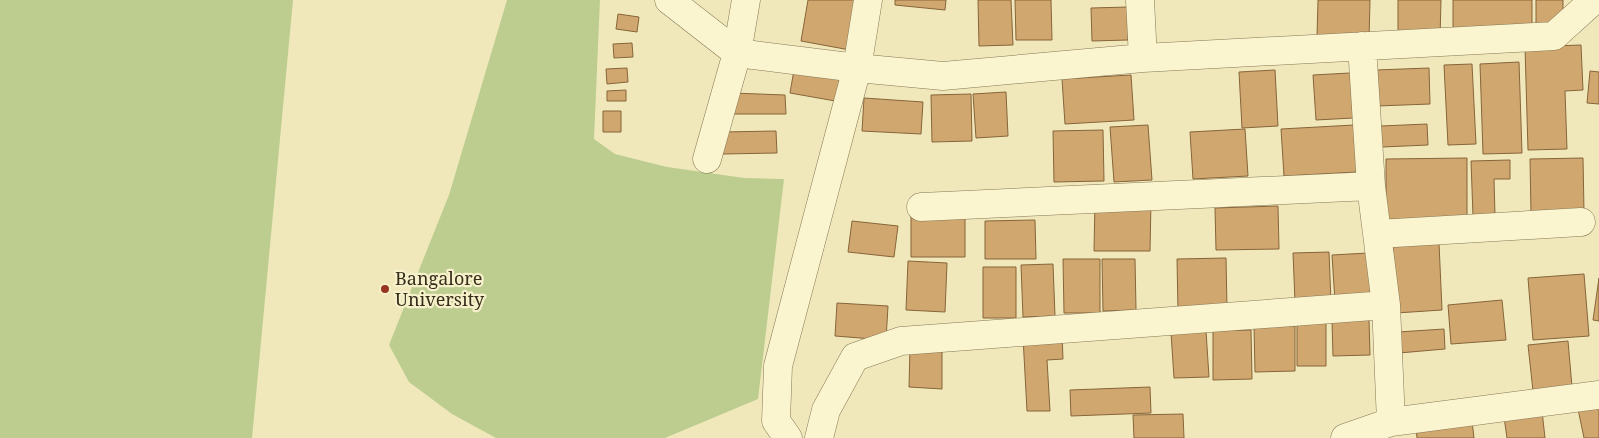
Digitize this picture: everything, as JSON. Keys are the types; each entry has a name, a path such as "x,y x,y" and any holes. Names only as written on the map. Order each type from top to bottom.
{"street":[{"path":"668,0 737,54 943,76 1143,58 1554,36 1594,0"},
{"path":"707,159 737,54 746,0"},
{"path":"788,438 776,421 778,366 857,68 868,0"},
{"path":"1140,0 1143,58"},
{"path":"1362,46 1371,186 1386,306 1391,422"},
{"path":"921,207 1371,186"},
{"path":"1378,234 1581,222"},
{"path":"819,438 826,410 855,357 901,341 1386,306"},
{"path":"1345,438 1391,422 1599,395"}],"green space":[{"path":"0,0 293,0 252,438 0,438"},
{"path":"507,0 600,0 594,139 615,154 667,167 744,178 784,179 758,399 665,438 496,438 452,414 409,382 389,345 449,195"}],"building":[{"path":"808,0 859,0 850,50 801,41"},
{"path":"895,0 946,0 945,10 895,5"},
{"path":"978,0 1011,0 1013,45 979,46"},
{"path":"1015,0 1051,0 1052,40 1016,40"},
{"path":"1318,0 1370,0 1369,39 1317,37"},
{"path":"1398,0 1441,0 1440,39 1398,39"},
{"path":"1453,0 1532,0 1532,35 1453,34"},
{"path":"1536,0 1563,0 1563,24 1536,24"},
{"path":"1128,7 1128,40 1092,41 1091,8"},
{"path":"618,14 639,17 637,32 616,29"},
{"path":"632,43 633,57 614,58 613,44"},
{"path":"1581,45 1583,90 1565,91 1567,149 1528,150 1525,47"},
{"path":"1519,62 1522,153 1483,154 1480,64"},
{"path":"795,64 847,72 841,102 790,93"},
{"path":"1472,64 1476,144 1448,145 1444,65"},
{"path":"627,68 628,82 607,84 606,69"},
{"path":"1429,68 1430,104 1377,106 1376,70"},
{"path":"1275,70 1278,126 1242,128 1239,72"},
{"path":"1590,71 1599,72 1599,104 1587,103"},
{"path":"1350,73 1353,118 1316,120 1313,75"},
{"path":"1131,75 1134,120 1065,124 1062,79"},
{"path":"626,90 626,101 607,101 607,91"},
{"path":"1006,92 1008,136 976,138 973,94"},
{"path":"732,93 785,95 786,114 731,114"},
{"path":"971,94 972,141 932,142 931,95"},
{"path":"864,98 923,102 921,134 862,131"},
{"path":"603,111 621,111 621,132 603,132"},
{"path":"1427,124 1428,145 1382,147 1381,126"},
{"path":"1148,125 1152,180 1114,182 1110,127"},
{"path":"1354,125 1357,172 1284,176 1281,129"},
{"path":"1245,129 1248,176 1193,179 1190,132"},
{"path":"1103,130 1104,181 1054,182 1053,131"},
{"path":"776,131 777,153 723,154 722,132"},
{"path":"1467,158 1467,220 1386,221 1386,159"},
{"path":"1583,158 1584,212 1531,213 1530,159"},
{"path":"1510,160 1510,179 1494,179 1495,216 1473,216 1471,161"},
{"path":"1095,202 1151,202 1150,251 1094,251"},
{"path":"1278,206 1279,249 1216,250 1215,208"},
{"path":"911,210 965,210 965,257 911,257"},
{"path":"1035,220 1036,259 985,259 985,221"},
{"path":"852,221 898,226 894,257 848,252"},
{"path":"1439,243 1442,310 1396,313 1393,244"},
{"path":"1329,252 1331,301 1295,302 1293,253"},
{"path":"1368,253 1371,300 1335,302 1332,255"},
{"path":"1226,258 1227,309 1178,310 1177,259"},
{"path":"1063,259 1100,259 1100,313 1064,313"},
{"path":"1102,259 1135,259 1136,310 1103,311"},
{"path":"908,261 947,263 945,312 906,310"},
{"path":"1053,264 1055,316 1023,317 1021,265"},
{"path":"983,267 1016,267 1016,318 983,318"},
{"path":"1584,274 1589,336 1533,340 1528,278"},
{"path":"1599,278 1599,321 1593,320"},
{"path":"1502,300 1506,340 1451,344 1448,305"},
{"path":"837,303 888,306 886,340 835,336"},
{"path":"1369,320 1370,355 1333,356 1332,321"},
{"path":"1297,322 1326,322 1326,366 1297,366"},
{"path":"1254,326 1295,326 1295,371 1255,372"},
{"path":"1444,329 1445,349 1399,353 1398,332"},
{"path":"1251,330 1252,379 1213,380 1213,331"},
{"path":"1206,331 1209,377 1174,378 1171,333"},
{"path":"1062,335 1063,359 1047,360 1050,411 1027,411 1023,337"},
{"path":"1568,341 1572,387 1533,391 1528,345"},
{"path":"910,348 942,349 942,389 909,387"},
{"path":"1150,387 1151,413 1071,416 1070,390"},
{"path":"1599,404 1599,438 1584,438 1578,409"},
{"path":"1542,411 1545,438 1507,438 1504,417"},
{"path":"1183,414 1184,438 1134,438 1133,415"},
{"path":"1472,421 1474,438 1417,438 1416,427"}],"place":[{"name":"Bangalore University","path":"385,289"}]}
